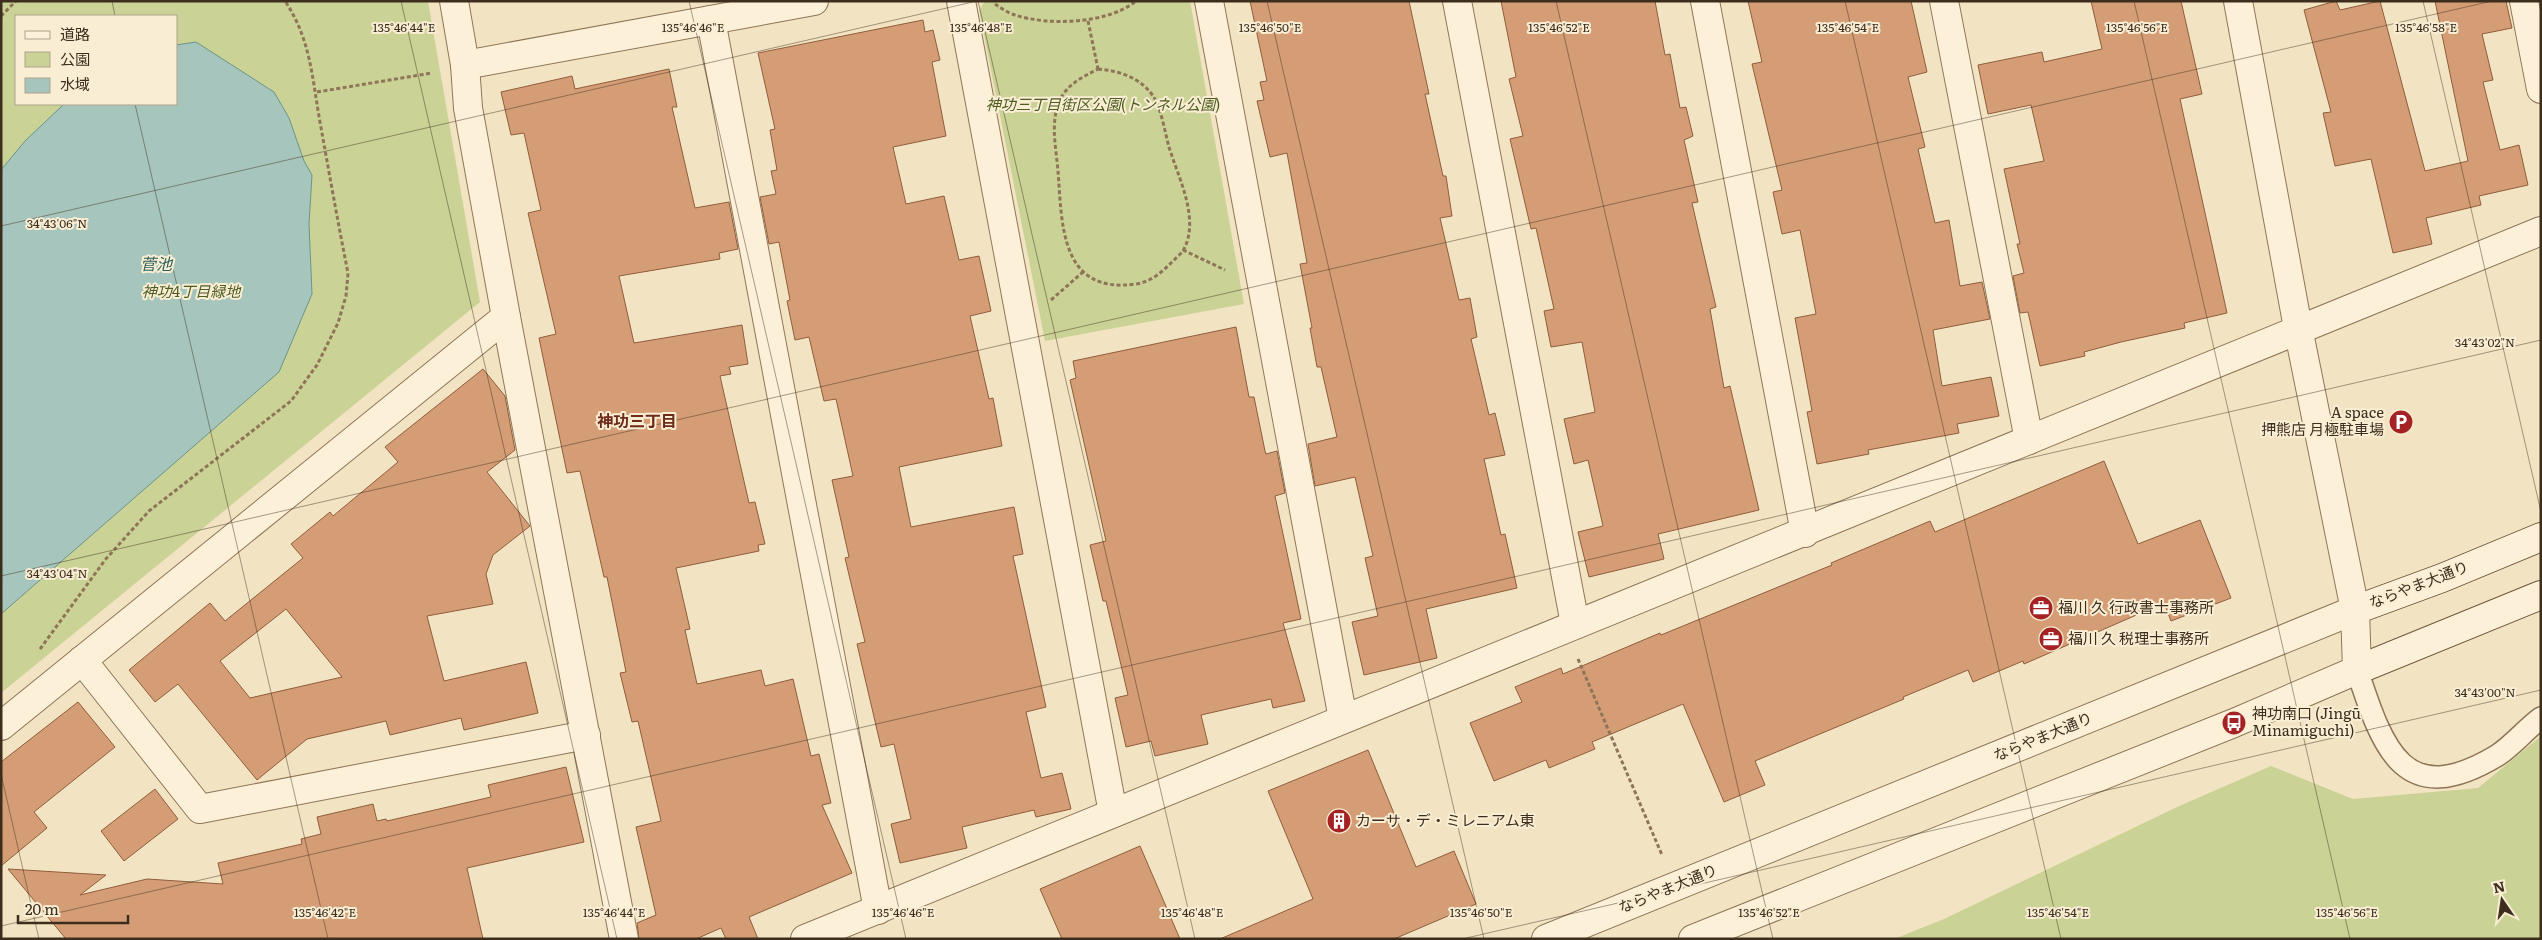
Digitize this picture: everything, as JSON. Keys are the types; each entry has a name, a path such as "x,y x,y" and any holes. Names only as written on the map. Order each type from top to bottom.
{"street":[{"path":"454,1 465,65 468,108 624,939"},
{"path":"465,65 814,1"},
{"path":"961,1 1113,813"},
{"path":"1209,1 1343,719"},
{"path":"1457,1 1574,624"},
{"path":"1704,1 1805,533"},
{"path":"1944,1 2029,440"},
{"path":"2238,1 2298,328 2355,610 2357,670"},
{"path":"2524,1 2541,89"},
{"path":"711,20 878,910"},
{"path":"805,939 1574,624 1805,533 2298,328 2541,231"},
{"path":"1,726 506,317"},
{"name":"ならやま大通り","path":"1546,939 2355,610 2442,578 2541,537"},
{"path":"1693,939 2234,723 2357,670 2541,595"},
{"path":"82,660 200,809 586,735"}],"lane":[{"path":"2357,670 2387,748 2400,762 2416,774 2438,778 2466,772 2499,754 2541,718"}],"path":[{"path":"1,16 16,1"},
{"path":"39,650 105,560 149,511 291,401 317,366 338,323 346,296 348,273 318,111 317,92 312,67 299,21 286,1"},
{"path":"990,1 1015,15 1033,19 1088,20 1136,1"},
{"path":"1088,20 1098,69"},
{"path":"317,92 433,73 465,65"},
{"path":"1098,69 1117,71 1139,81 1154,97 1190,214 1188,235 1183,250 1157,276 1138,284 1111,286 1083,272 1064,241 1054,117 1062,97 1072,83 1098,69"},
{"path":"1183,250 1262,286"},
{"path":"1574,624 1573,647 1662,856"}],"green space":[{"name":"神功4丁目緑地","path":"1,1 428,1 480,302 1,693"},
{"name":"神功三丁目街区公園(トンネル公園)","path":"985,1 1190,1 1244,304 1045,341 979,10"},
{"path":"2541,736 2541,939 1894,939 1944,919 2177,807 2271,766 2353,799 2478,788"}],"water":[{"name":"菅池","path":"196,42 274,92 289,118 304,161 312,175 309,224 312,294 279,372 1,614 1,170 25,141 63,105 178,105 178,45"}],"building":[{"path":"1250,1 1409,1 1429,94 1425,94 1443,176 1446,176 1452,216 1440,218 1459,300 1470,298 1477,337 1471,339 1489,415 1495,413 1505,455 1484,459 1501,535 1505,534 1517,588 1426,609 1437,658 1364,675 1352,622 1378,616 1365,558 1373,556 1355,477 1315,486 1308,444 1337,437 1321,367 1317,367 1310,328 1312,328 1300,264 1307,263 1287,153 1270,157 1257,101 1264,100 1260,82 1267,81"},
{"path":"1501,1 1655,1 1665,55 1670,54 1680,108 1686,107 1693,136 1684,140 1698,202 1692,203 1716,307 1710,309 1724,388 1730,386 1759,510 1658,534 1664,559 1589,577 1578,532 1603,526 1588,460 1574,464 1564,419 1595,412 1582,342 1551,347 1544,311 1554,309 1536,228 1531,229 1510,139 1523,136 1509,79 1516,77"},
{"path":"1748,1 1911,1 1927,72 1908,77 1925,147 1918,149 1935,223 1949,220 1960,286 1982,282 1990,319 1933,330 1942,386 1991,377 1999,416 1957,424 1959,433 1868,450 1869,454 1817,464 1807,412 1812,411 1795,318 1816,314 1800,230 1782,234 1773,192 1782,190 1752,64 1762,62"},
{"path":"2091,1 2181,1 2202,94 2180,99 2227,313 2184,323 2185,328 2121,342 2084,352 2085,356 2040,366 2028,312 2020,313 2013,276 2024,273 2017,244 2020,244 2004,169 2044,161 2031,105 1988,114 1978,65 2042,52 2044,62 2102,49"},
{"path":"2336,1 2340,10 2380,1 2425,171 2468,161 2435,1 2506,1 2512,28 2482,34 2493,80 2483,82 2500,150 2519,145 2528,185 2479,196 2481,205 2426,218 2432,244 2393,253 2371,159 2335,166 2323,113 2331,112 2304,10"},
{"path":"923,20 925,32 933,30 940,60 932,62 946,136 893,147 906,204 944,196 959,260 979,256 991,311 970,316 989,399 993,398 1002,446 899,467 911,527 1014,507 1023,554 1013,556 1046,707 1026,712 1041,778 1062,773 1071,809 1036,817 1034,810 962,827 967,848 900,863 891,824 911,819 894,744 881,747 857,644 865,642 845,558 849,557 832,480 853,476 836,399 824,401 809,337 795,340 787,301 790,300 779,242 769,244 760,197 776,194 771,171 777,170 770,130 775,129 758,53"},
{"path":"669,69 677,107 672,107 695,208 729,202 738,249 719,253 720,259 619,276 634,343 742,325 748,364 729,367 731,374 720,376 749,503 755,502 765,544 758,545 759,551 676,568 690,629 685,630 697,684 761,670 765,686 793,679 811,756 819,754 831,803 822,805 852,873 749,917 758,939 726,939 721,928 696,939 639,939 637,923 656,915 636,827 661,821 638,721 632,722 620,673 626,672 607,577 604,577 580,471 567,473 539,338 556,334 528,213 541,210 524,133 511,135 501,92 572,76 575,89"},
{"path":"1236,327 1249,397 1254,397 1266,454 1277,451 1285,493 1275,496 1301,619 1283,623 1305,701 1273,708 1271,699 1201,715 1208,744 1155,756 1151,741 1126,747 1115,698 1128,695 1106,601 1103,601 1090,545 1106,541 1070,380 1076,378 1073,361"},
{"path":"483,369 505,396 515,450 487,472 530,526 493,555 486,574 493,604 427,616 444,681 526,662 538,713 464,730 461,718 390,735 386,721 307,739 257,780 178,684 155,702 129,670 210,603 225,621 303,558 291,544 330,512 333,516 398,462 385,447","holes":["286,609 342,677 250,698 220,661"]},
{"path":"2104,461 2138,544 2200,520 2231,598 2171,621 2164,603 2024,664 2023,661 1973,682 1968,670 1903,697 1904,699 1755,761 1765,785 1724,802 1683,704 1592,742 1595,749 1549,768 1546,760 1494,781 1470,723 1522,702 1515,687 1561,668 1563,674 1660,633 1661,635 1832,565 1831,563 1930,521 1935,532"},
{"path":"78,702 115,747 34,812 47,828 1,866 1,762"},
{"name":"カーサ・デ・ミレニアム東","path":"1368,750 1416,867 1454,851 1476,904 1394,939 1220,939 1313,899 1268,791"},
{"path":"566,767 584,842 467,868 483,939 66,939 8,869 106,875 80,895 147,879 223,884 218,863 302,844 301,839 321,834 317,817 373,804 377,821 386,819 387,821 491,797 488,785"},
{"path":"155,789 178,819 124,861 101,831"},
{"path":"1140,846 1180,939 1062,939 1040,889"}],"place":[{"name":"A space 押熊店 月極駐車場","path":"2401,422"},
{"name":"福川 久 行政書士事務所","path":"2041,608"},
{"name":"福川 久 税理士事務所","path":"2051,639"},
{"name":"神功南口 (Jingū Minamiguchi)","path":"2234,723"},
{"name":"カーサ・デ・ミレニアム東","path":"1339,821"}],"district":[{"name":"神功三丁目","path":"637,421"}]}
